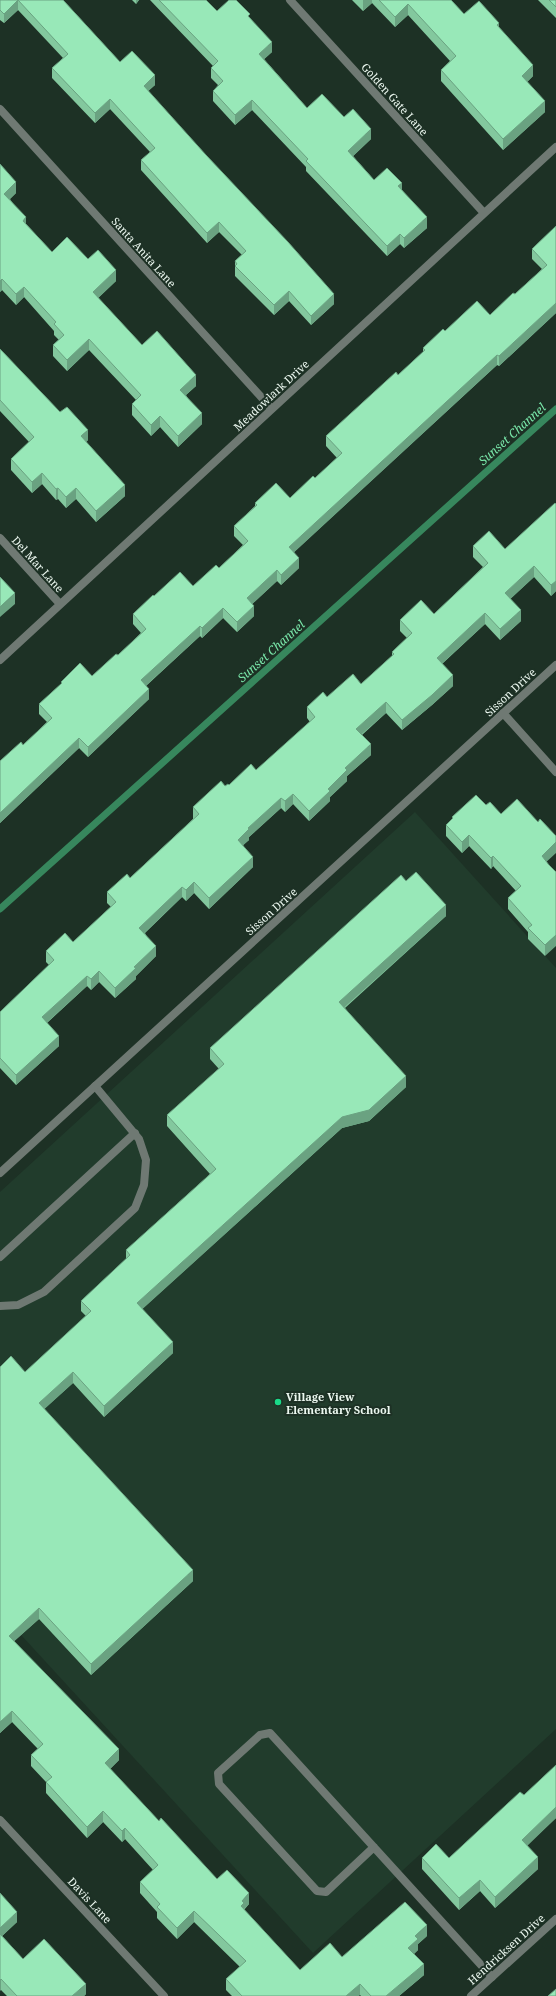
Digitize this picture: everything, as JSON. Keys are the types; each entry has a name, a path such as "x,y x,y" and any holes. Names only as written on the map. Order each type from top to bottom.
{"street":[{"name":"Golden Gate Lane","path":"290,0 484,213"},
{"name":"Santa Anita Lane","path":"0,109 272,409"},
{"name":"Meadowlark Drive","path":"0,660 556,147"},
{"name":"Del Mar Lane","path":"0,538 60,604"},
{"name":"Sisson Drive","path":"0,1173 556,664"},
{"path":"503,713 556,772"},
{"path":"0,1306 18,1305 44,1292 135,1208 144,1186 146,1160 139,1139 95,1086"},
{"path":"0,1257 134,1133"},
{"path":"374,1848 326,1892 316,1891 219,1784 218,1773 260,1735 270,1733 492,1977"},
{"name":"Davis Lane","path":"0,1820 164,1996"},
{"name":"Hendricksen Drive","path":"471,1996 556,1919"}],"shaded area":[{"name":"Village View Elementary School","path":"415,812 556,968 556,1729 313,1953 0,1612 0,1192"}],"building":[{"path":"0,0 18,0 4,14 0,10"},
{"path":"18,0 63,0 120,62 132,51 155,75 144,86 334,294 311,316 289,291 274,305 235,266 237,264 235,261 246,251 219,222 207,233 141,160 155,148 110,99 95,113 52,68 68,54"},
{"path":"159,0 206,0 217,11 229,0 236,0 250,14 248,16 272,42 259,54 307,108 322,94 344,117 353,109 371,129 348,151 374,180 387,168 402,183 398,186 427,217 404,238 400,234 387,246 306,161 308,159 252,100 235,115 213,91 223,81 211,68 218,61"},
{"path":"379,0 451,0 464,14 479,1 499,23 497,25 533,65 522,76 545,101 503,139 441,70 456,56 408,4 395,17"},
{"path":"549,0 556,0 556,7"},
{"path":"0,164 16,182 4,194 26,217 23,221 52,252 67,237 88,259 98,250 116,270 93,292 142,345 157,331 196,375 180,390 202,413 178,436 160,416 151,425 132,404 141,395 89,339 67,360 53,345 64,335 54,324 56,322 24,287 16,294 2,279 0,281"},
{"path":"556,226 556,303 499,356 497,355 289,547 299,558 281,575 277,570 247,598 254,606 237,622 223,608 202,628 200,626 141,680 149,689 88,747 79,738 0,813 0,761 21,742 23,745 52,718 39,704 62,683 61,682 80,663 92,676 116,654 118,655 146,629 133,614 180,572 193,586 216,565 219,568 248,541 234,526 257,505 255,503 276,483 290,498 313,476 315,478 342,453 326,436 396,372 398,375 425,350 423,348 443,329 445,331 477,301 490,315 513,293 515,294 547,265 532,249"},
{"path":"0,349 60,412 67,407 88,430 81,436 125,485 96,511 76,488 66,497 58,488 56,489 42,473 32,482 11,459 34,437 0,400"},
{"path":"555,503 556,581 551,585 534,566 505,593 521,610 500,629 485,613 437,658 453,675 402,720 386,702 356,729 371,744 345,768 347,770 328,789 330,791 309,811 293,794 285,801 281,798 248,828 249,829 238,840 253,857 209,898 194,882 186,890 182,887 139,928 156,946 115,988 99,971 91,979 87,976 42,1017 59,1036 16,1075 0,1058 0,1012 54,960 46,951 65,933 73,942 116,902 107,892 127,874 130,878 199,814 193,807 221,781 225,786 228,784 229,785 251,764 256,770 315,717 307,707 323,692 327,697 353,674 361,684 394,654 392,652 412,633 400,620 421,600 434,614 488,563 473,546 489,531 505,549"},
{"path":"0,577 15,593 0,607"},
{"path":"476,795 486,805 490,802 501,814 517,799 538,822 540,819 556,836 556,842 542,856 556,872 556,935 545,945 528,928 532,925 508,898 521,886 493,856 491,858 469,835 462,842 446,825 453,818 452,817"},
{"path":"416,872 446,905 339,1002 406,1076 369,1110 342,1117 137,1303 173,1342 104,1406 73,1372 39,1403 193,1570 91,1664 39,1608 9,1636 119,1749 105,1763 159,1821 161,1818 217,1879 227,1870 249,1893 242,1901 244,1903 241,1906 300,1970 330,1943 342,1957 405,1902 427,1925 415,1936 418,1939 408,1948 424,1964 386,1996 371,1996 360,1984 346,1996 242,1996 226,1979 246,1961 194,1911 177,1928 157,1907 160,1904 140,1882 158,1865 125,1828 122,1831 103,1811 87,1827 46,1782 52,1777 31,1755 43,1744 12,1711 0,1722 0,1367 11,1356 25,1372 91,1311 81,1301 130,1255 126,1250 216,1169 167,1115 224,1064 210,1048 401,875 406,881"},
{"path":"556,1765 556,1807 522,1840 538,1857 495,1897 480,1880 459,1898 422,1858 436,1844 449,1858 520,1792 524,1795"},
{"path":"0,1893 17,1912 0,1928"},
{"path":"0,1934 23,1959 44,1939 86,1984 72,1996 17,1996 1,1979 0,1980"},
{"path":"556,1989 556,1996 548,1996"}],"waterway":[{"name":"Sunset Channel","path":"0,909 556,409"}],"place":[{"name":"Village View Elementary School","path":"278,1402"}]}
